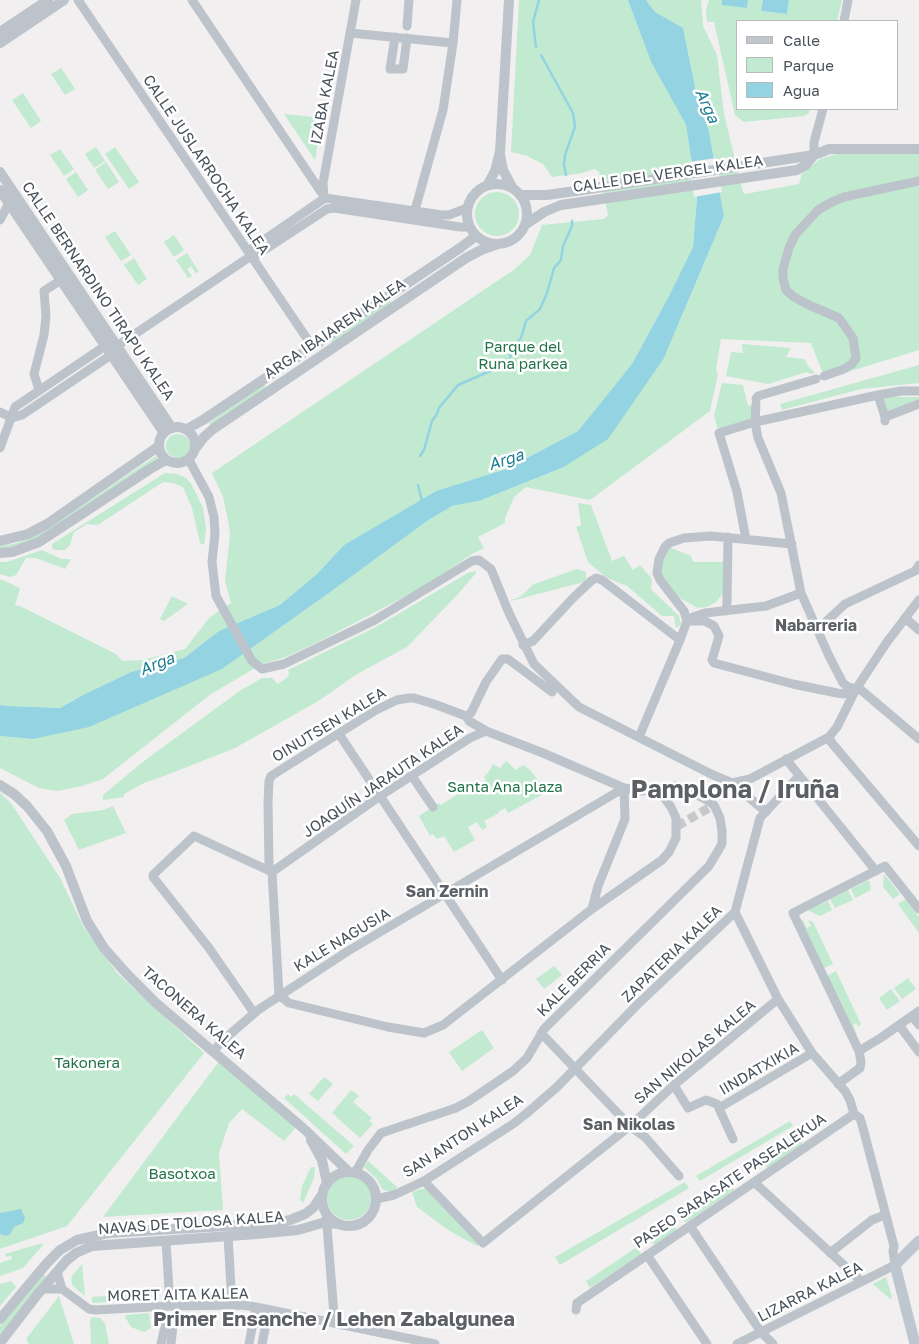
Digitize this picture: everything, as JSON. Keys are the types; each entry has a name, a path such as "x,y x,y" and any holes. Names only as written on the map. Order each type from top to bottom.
{"main road":[{"path":"915,1344 895,1265 919,1241"}],"street":[{"path":"0,32 48,0"},
{"path":"0,43 64,0"},
{"name":"CALLE JUSLARROCHA KALEA","path":"78,0 312,346"},
{"path":"192,0 325,198"},
{"name":"IZABA KALEA","path":"325,198 322,183 356,0"},
{"path":"406,26 409,0"},
{"path":"415,210 443,110 453,42 456,0"},
{"path":"500,152 503,170 512,187 521,195 527,207 527,216 526,224 515,238 498,244 482,240 472,231 466,218 466,208 474,193 488,184 495,171 500,152 509,0"},
{"path":"844,20 848,0"},
{"path":"350,34 453,42"},
{"path":"395,37 390,69 403,69 407,38"},
{"path":"814,155 814,142 823,110"},
{"name":"CALLE DEL VERGEL KALEA","path":"521,195 546,195 583,190 814,155 829,149 919,149"},
{"name":"CALLE DEL VERGEL KALEA","path":"526,224 561,206 797,170 806,165 814,155"},
{"name":"CALLE BERNARDINO TIRAPU KALEA","path":"0,172 111,349"},
{"path":"919,181 844,197 832,202 818,210 795,235 783,269 786,290 809,305 839,318 853,338 856,358 852,364 824,376 758,396 755,422 758,438 782,493 801,593 843,683 848,687 861,690 919,739"},
{"path":"488,184 504,184 512,187"},
{"name":"CALLE BERNARDINO TIRAPU KALEA","path":"0,190 61,280 168,430"},
{"path":"0,412 12,418 26,412 111,349 250,255 325,198 449,215 466,208"},
{"path":"0,220 9,203"},
{"path":"250,255 327,209 334,208 460,227 472,231"},
{"name":"ARGA IBAIAREN KALEA","path":"187,430 460,248 472,231"},
{"name":"ARGA IBAIAREN KALEA","path":"195,449 213,429 466,258 498,244"},
{"path":"39,390 34,374 44,335 46,316 44,291 61,280"},
{"path":"0,448 15,406 39,390 111,349"},
{"path":"746,539 738,492 719,433 755,422 878,395 901,391 919,392"},
{"path":"878,395 885,420 919,404"},
{"path":"0,541 28,534 47,524 159,446 168,430 182,428 187,430 194,438 195,449 189,460 178,464 166,460 160,452 159,446"},
{"path":"0,553 12,552 39,542 166,460"},
{"path":"189,460 209,497 214,517 215,534 212,562 216,596 254,663 262,669 284,664 375,620 472,561 479,560 491,569 534,664 579,707 732,783 763,815 799,776"},
{"path":"688,621 684,611 660,580 657,573 657,566 662,552 669,543 697,536 728,537 792,544"},
{"path":"726,611 728,537"},
{"path":"818,630 845,604 918,571"},
{"path":"524,645 533,641 573,598 591,580 596,578 602,580 680,640"},
{"path":"639,737 688,621 705,613 766,606 801,593"},
{"path":"732,783 750,779 829,737 837,727 856,689 887,642 919,600"},
{"path":"905,618 919,630"},
{"path":"688,621 710,622 718,632 719,636 712,660 714,663 837,694 844,694 856,689"},
{"path":"466,716 470,714 486,682 502,659 508,659 552,692"},
{"name":"OINUTSEN KALEA","path":"272,872 269,864 268,803 271,776 376,710 397,700 414,698 434,704 466,716 469,721 486,731"},
{"name":"JOAQUÍN JARAUTA KALEA","path":"272,872 380,796 470,738 486,731 624,788 642,791 676,786 714,805"},
{"path":"339,734 502,980"},
{"path":"829,737 831,742 919,846"},
{"path":"786,759 876,871"},
{"path":"412,776 433,807"},
{"name":"TACONERA KALEA","path":"0,785 27,806 48,830 66,866 87,921 104,948 156,1003 214,1051 352,1172"},
{"path":"592,909 598,886 625,819 624,788"},
{"name":"KALE NAGUSIA","path":"214,1051 221,1042 254,1013 279,995 348,951 624,788"},
{"path":"254,1013 209,948 153,880 153,875 194,836 272,872 279,995 289,1003 320,1012 388,1028 424,1033 443,1024 592,909 662,860 673,848 676,838 676,818 671,807 658,789"},
{"name":"KALE BERRIA","path":"352,1172 382,1133 456,1108 470,1101 513,1071 527,1058 538,1042 541,1033 710,866 722,844 720,818 714,805"},
{"name":"ZAPATERIA KALEA","path":"623,1020 735,912 763,815"},
{"path":"838,1084 860,1068 859,1051 793,913 885,866 919,909"},
{"path":"735,912 778,999 812,1054 845,1092 850,1100 854,1114 860,1118 894,1246 895,1265"},
{"name":"SAN NIKOLAS KALEA","path":"424,1181 483,1243 630,1126 676,1084 778,999"},
{"path":"859,1051 916,1013 919,1025"},
{"name":"SAN ANTON KALEA","path":"376,1199 394,1195 424,1181 513,1124 557,1087 623,1020"},
{"path":"899,1025 919,1052"},
{"path":"541,1033 574,1070 630,1126 645,1138 680,1176"},
{"name":"IINDATXIKIA","path":"720,1108 812,1054"},
{"path":"676,1084 688,1108 706,1100 717,1104 734,1139"},
{"name":"PASEO SARASATE PASEALEKUA","path":"576,1310 577,1303 854,1114"},
{"name":"TACONERA KALEA","path":"303,1128 322,1160 327,1183"},
{"path":"326,1218 349,1226 365,1220 374,1207 376,1199 370,1182 366,1178 352,1172 340,1173 327,1183 322,1196 326,1218 334,1315 341,1325"},
{"path":"754,1182 860,1281"},
{"name":"NAVAS DE TOLOSA KALEA","path":"47,1263 60,1250 77,1240 108,1233 275,1223 290,1220 305,1214 322,1196"},
{"path":"830,1253 872,1220 882,1216"},
{"name":"NAVAS DE TOLOSA KALEA","path":"57,1272 76,1253 92,1246 298,1230 326,1218"},
{"path":"690,1226 760,1332 773,1344"},
{"path":"228,1236 232,1305"},
{"path":"166,1241 170,1306"},
{"path":"647,1255 707,1344"},
{"path":"0,1319 47,1263 57,1272 62,1289 42,1289"},
{"name":"LIZARRA KALEA","path":"737,1344 895,1265"},
{"path":"0,1343 57,1272"},
{"name":"MORET AITA KALEA","path":"62,1289 85,1306 95,1310 170,1306 232,1305 256,1307 435,1344"},
{"path":"250,1344 256,1307"},
{"path":"262,1344 269,1310"},
{"path":"254,1322 266,1324"},
{"path":"162,1344 169,1326 171,1344"}],"green space":[{"name":"Parque del Runa parkea","path":"519,0 628,0 651,62 686,125 697,198 693,247 632,364 578,431 506,469 436,491 344,545 317,574 280,605 219,631 184,658 131,672 60,708 0,705 0,579 20,588 15,605 116,654 122,661 143,660 185,649 210,617 231,603 225,581 230,534 228,520 223,497 212,473 515,269 530,255 542,225 604,219 608,215 599,172 594,169 582,173 552,177 543,164 527,156 511,152"},
{"path":"646,0 701,0 703,26 717,55 724,114 745,194 799,184 802,174 820,159 836,154 919,154 919,350 825,379 811,343 721,339 716,370 718,374 710,411 590,500 526,487 514,497 505,518 505,523 478,537 484,548 425,586 318,642 286,657 262,664 211,694 103,779 57,791 39,788 0,768 0,736 33,739 222,669 427,521 452,506 479,501 563,468 664,358 724,216 710,138 696,92 683,29 655,12"},
{"path":"709,0 722,0 722,4 747,8 748,0 763,0 761,11 787,14 789,0 842,0 837,20 736,20 736,110 810,110 808,114 744,122 735,115 714,22 707,22 706,10"},
{"path":"61,68 75,89 65,95 51,74"},
{"path":"23,93 41,121 31,128 12,100"},
{"path":"284,114 322,118 315,160"},
{"path":"96,147 105,161 94,168 85,154"},
{"path":"115,147 139,182 129,189 105,154"},
{"path":"60,149 74,169 64,176 50,155"},
{"path":"106,162 119,182 108,189 95,170"},
{"path":"76,172 88,190 78,197 66,179"},
{"path":"497,192 509,196 515,202 519,214 515,226 509,232 497,236 485,232 479,226 475,214 479,202 485,196"},
{"path":"115,231 131,255 121,261 105,237"},
{"path":"174,235 184,250 174,257 164,242"},
{"path":"187,253 199,272 196,273 191,266 187,269 192,276 188,278 176,260"},
{"path":"134,258 147,279 138,285 124,265"},
{"path":"390,300 392,304 333,344 330,340"},
{"path":"742,344 791,348 786,357 805,359 808,366 815,373 810,374 807,372 768,384 726,376 731,352 743,353"},
{"path":"919,365 919,383 861,389 782,410 780,404"},
{"path":"722,383 743,385 748,406 756,404 755,422 719,433 714,416"},
{"path":"264,384 266,388 211,426 209,423"},
{"path":"884,397 919,397 919,402 888,414"},
{"path":"178,434 186,438 190,446 186,454 178,458 170,454 166,446 170,438"},
{"path":"156,456 159,461 30,542 0,550 0,546 17,543 44,531"},
{"path":"165,473 177,474 186,478 192,485 203,508 206,529 204,545 200,543 192,508 183,487 163,482 98,525 87,524 74,532 70,545 65,550 54,550 52,548 52,544"},
{"path":"578,503 591,505 612,561 624,556 633,570 640,565 652,579 651,589 679,616 680,625 676,628 674,616 662,616 627,586 607,578 588,562 576,527 581,525"},
{"path":"669,547 691,556 693,562 726,562 723,593 716,602 707,607 698,608 680,598 669,587 661,573 663,554"},
{"path":"42,550 61,559 71,559 65,569 36,558 26,558 16,575 10,577 0,574 0,562 7,562"},
{"path":"577,569 586,572 584,582 511,601 520,597 534,584"},
{"path":"475,571 476,573 458,594 407,647 357,674 320,700 235,748 144,783 124,794 124,797 103,800 103,795 144,761 241,690 262,678 272,678 278,684 289,676 288,670 376,627 468,573"},
{"path":"172,596 188,604 164,621 160,619"},
{"name":"Santa Ana plaza","path":"506,761 516,770 523,765 526,767 547,792 508,813 505,808 498,812 484,821 487,827 482,830 477,822 468,827 475,840 454,852 444,836 437,839 433,834 430,836 419,816 439,803 441,805 461,792 463,794 480,784 486,780 484,777 493,764 500,768"},
{"name":"Takonera","path":"0,793 11,803 60,878 83,926 118,974 204,1053 67,1226 0,1249"},
{"path":"113,806 126,833 79,850 64,820 72,814 103,810"},
{"path":"884,874 900,894 893,899 883,887"},
{"path":"869,880 871,890 855,898 851,889"},
{"path":"848,890 853,900 835,908 830,899"},
{"path":"906,899 919,917 919,933 898,904"},
{"path":"828,901 832,910 820,916 807,910"},
{"path":"801,920 803,920 807,928 811,926 808,920 813,922 833,964 824,968"},
{"path":"554,966 562,975 544,989 536,979"},
{"path":"836,971 861,1024 858,1027 856,1023 853,1025 857,1034 854,1033 827,976"},
{"path":"908,978 916,989 902,999 894,988"},
{"path":"891,989 900,1001 887,1010 879,998"},
{"path":"482,1030 494,1048 462,1071 449,1052"},
{"name":"Basotxoa","path":"220,1060 296,1127 284,1141 242,1109 229,1123 219,1153 223,1210 103,1217"},
{"path":"324,1077 333,1084 318,1101 309,1094"},
{"path":"351,1090 359,1096 353,1102 372,1118 369,1121 373,1124 360,1138 332,1113"},
{"path":"288,1094 291,1097 294,1094 354,1146 346,1154 284,1098"},
{"path":"790,1121 793,1126 700,1181 696,1176"},
{"path":"801,1141 802,1144 767,1168 764,1164"},
{"path":"368,1161 397,1187 393,1193 382,1189 377,1179 364,1167"},
{"path":"311,1167 315,1167 314,1178 303,1203 300,1200 302,1186"},
{"path":"349,1176 361,1180 367,1186 371,1198 367,1210 361,1216 349,1220 337,1216 331,1210 327,1198 331,1186 337,1180"},
{"path":"685,1182 689,1188 560,1265 555,1257"},
{"path":"731,1186 734,1190 686,1223 682,1218"},
{"path":"429,1189 481,1243 477,1246 448,1230 417,1207 412,1192"},
{"path":"673,1223 677,1230 654,1245 649,1239"},
{"path":"42,1243 43,1245 23,1268 0,1276 0,1263 12,1259 11,1256 6,1257 5,1254"},
{"path":"637,1247 641,1254 590,1288 586,1281"},
{"path":"82,1264 85,1296 73,1286 71,1281 72,1276"},
{"path":"45,1275 46,1278 0,1340 0,1326 39,1276"},
{"path":"886,1277 892,1297 890,1299 873,1284"},
{"path":"11,1281 16,1287 0,1306 0,1284"},
{"path":"153,1293 154,1299 92,1303 92,1297"},
{"path":"59,1296 74,1344 29,1344 26,1339"},
{"path":"149,1313 151,1328 144,1332 131,1327 125,1317 126,1315"},
{"path":"92,1317 100,1318 105,1323 109,1344 91,1344 90,1321"}],"water":[{"path":"628,0 646,0 655,12 683,28 696,92 709,132 724,216 664,358 608,439 562,468 479,501 452,506 427,521 222,669 89,727 33,739 0,736 0,705 60,708 131,672 184,658 219,631 280,605 317,574 344,545 436,491 506,469 578,431 632,364 693,247 697,198 686,125 651,62"},
{"path":"722,0 748,0 747,8 722,5"},
{"path":"763,0 789,0 787,14 761,11"},
{"path":"21,1209 25,1218 23,1223 14,1227 10,1234 6,1236 0,1234 0,1213"}],"pier":[{"path":"716,158 722,192 694,197 689,162"}],"waterway":[{"path":"536,47 533,22 539,0"},
{"path":"541,55 573,113 575,127 565,155 566,175"},
{"path":"420,456 424,450 432,421 439,408 458,385 504,365 510,359 511,351 521,338 526,321 540,309 554,268 561,260 563,246 572,226 572,221"},
{"path":"418,485 422,501"}],"tunnel":[{"path":"677,826 714,805"}],"district":[{"name":"Nabarreria","path":"816,626"},
{"name":"Pamplona / Iruña","path":"735,790"},
{"name":"San Zernin","path":"447,892"},
{"name":"San Nikolas","path":"629,1125"},
{"name":"Primer Ensanche / Lehen Zabalgunea","path":"334,1320"}],"water label":[{"name":"Arga","path":"707,106"},
{"name":"Arga","path":"506,460"},
{"name":"Arga","path":"157,664"}]}
